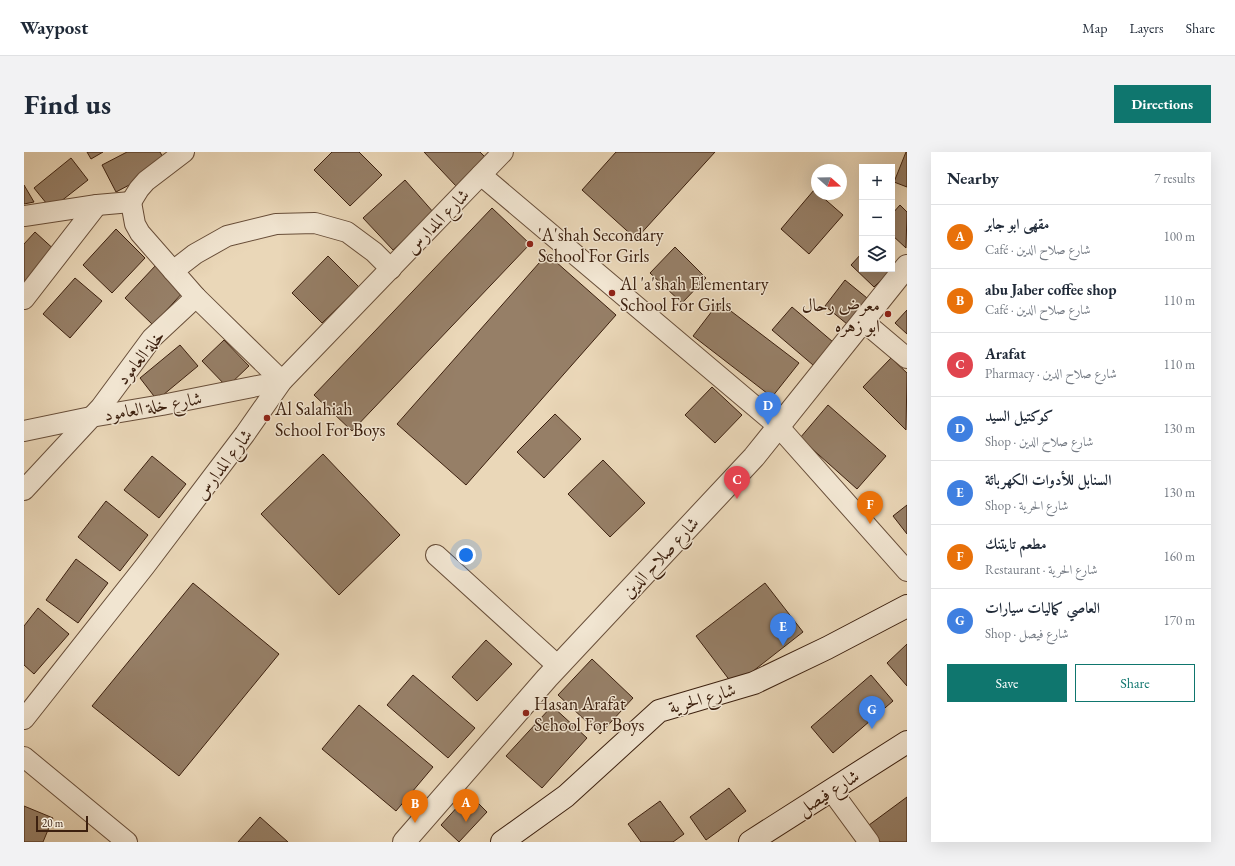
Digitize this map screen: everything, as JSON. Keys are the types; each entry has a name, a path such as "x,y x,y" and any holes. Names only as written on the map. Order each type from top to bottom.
{"street":[{"path":"184,152 146,180 139,189 131,202 134,219 140,233 196,297 282,381"},
{"name":"شارع المدارس","path":"24,719 145,566 246,434 282,381 503,152"},
{"path":"481,175 778,426 907,571"},
{"path":"24,216 97,205 131,202"},
{"path":"24,299 97,205"},
{"path":"173,271 194,254 228,236 276,224 315,223 347,232 374,252 391,269"},
{"name":"شارع صلاح الدين","path":"404,842 558,666 748,462 907,266"},
{"name":"خلة العامود","path":"24,490 101,407 152,338 196,297"},
{"path":"863,321 907,358"},
{"name":"شارع خلة العامود","path":"24,431 91,417 162,406 282,381"},
{"path":"436,555 558,666"},
{"name":"شارع الحرية","path":"502,842 566,796 658,711 754,683 827,648 907,606"},
{"name":"شارع فيصل","path":"750,842 907,742"},
{"path":"24,757 127,842"},
{"path":"831,790 869,842"}],"building":[{"path":"87,152 103,152 91,159"},
{"path":"127,152 160,152 167,165 116,192 102,165"},
{"path":"332,152 359,152 382,175 350,206 314,170"},
{"path":"424,152 480,152 486,158 456,186"},
{"path":"616,152 715,152 636,239 582,190"},
{"path":"907,152 907,187 895,182"},
{"path":"71,158 88,180 51,209 34,188"},
{"path":"405,180 434,213 393,250 363,218"},
{"path":"24,185 34,202 24,204"},
{"path":"811,194 811,200 826,200 843,215 809,254 781,229"},
{"path":"900,205 907,212 906,248 895,238 895,211"},
{"path":"492,208 530,244 352,431 314,395"},
{"path":"116,229 145,258 112,293 83,265"},
{"path":"35,232 58,253 24,288 24,244"},
{"path":"675,247 706,278 682,303 650,273"},
{"path":"547,254 616,315 466,485 397,424"},
{"path":"328,256 359,287 322,323 292,293"},
{"path":"859,256 859,272 889,272 874,287 851,265"},
{"path":"157,264 185,290 153,325 125,298"},
{"path":"75,278 102,301 70,338 43,314"},
{"path":"845,280 867,298 847,324 825,306"},
{"path":"719,302 799,363 772,397 693,336"},
{"path":"792,307 833,342 813,365 772,330"},
{"path":"907,310 907,334 895,323"},
{"path":"224,340 249,366 227,387 202,361"},
{"path":"180,345 198,366 157,400 140,378"},
{"path":"891,358 907,373 906,430 863,387"},
{"path":"712,387 742,415 715,443 685,415"},
{"path":"828,405 886,456 857,489 800,438"},
{"path":"555,414 581,439 544,478 517,452"},
{"path":"323,454 400,535 339,595 261,514"},
{"path":"152,456 186,484 159,518 124,490"},
{"path":"603,460 645,503 610,537 568,494"},
{"path":"106,501 148,535 120,571 78,537"},
{"path":"907,505 907,534 893,516"},
{"path":"76,559 108,583 78,623 46,600"},
{"path":"193,583 279,654 179,776 92,706"},
{"path":"765,583 803,632 734,686 696,636"},
{"path":"38,608 69,634 34,674 24,665 24,626"},
{"path":"486,640 512,664 477,701 452,677"},
{"path":"907,644 907,686 887,663"},
{"path":"592,659 633,698 600,734 558,695"},
{"path":"413,675 475,728 448,758 387,705"},
{"path":"871,675 893,701 833,753 811,727"},
{"path":"359,705 433,767 396,811 322,749"},
{"path":"552,706 587,738 542,788 506,756"},
{"path":"729,788 746,811 706,840 690,817"},
{"path":"469,794 487,812 459,842 441,825"},
{"path":"907,797 907,842 880,842 869,825"},
{"path":"660,801 684,834 673,842 641,842 628,824"},
{"path":"24,806 53,818 43,842 24,842"},
{"path":"260,817 288,842 238,842"}],"place":[{"name":"'A'shah Secondary School For Girls","path":"530,244"},
{"name":"Al 'a'shah Elementary School For Girls","path":"612,293"},
{"name":"معرض رحال ابو زهره","path":"888,314"},
{"name":"Al Salahiah School For Boys","path":"267,418"},
{"name":"كوكتيل السيد","path":"768,425"},
{"name":"Arafat","path":"737,499"},
{"name":"مطعم تايتنك","path":"870,524"},
{"name":"السنابل للأدوات الكهربائة","path":"783,646"},
{"name":"Hasan Arafat School For Boys","path":"526,713"},
{"name":"العاصي كماليات سيارات","path":"872,729"},
{"name":"مقهى ابو جابر","path":"466,822"},
{"name":"abu Jaber coffee shop","path":"415,823"}]}
